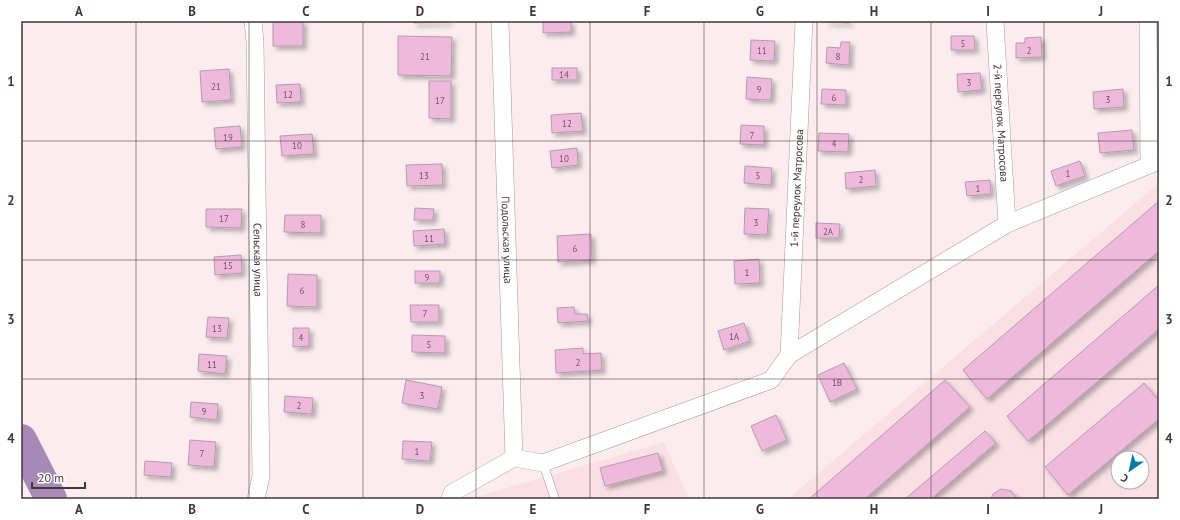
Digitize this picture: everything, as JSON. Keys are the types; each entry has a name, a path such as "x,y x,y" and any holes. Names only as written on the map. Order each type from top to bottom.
{"street":[{"name":"Сельская улица","path":"253,21 255,42 261,476 256,499"},
{"name":"Подольская улица","path":"500,21 514,458"},
{"name":"1-й переулок Матросова","path":"789,355 804,21"},
{"name":"2-й переулок Матросова","path":"995,21 1007,224"},
{"path":"450,499 452,493 514,458 544,463 771,380 789,355 1007,224 1154,163 1148,21"}],"lane":[{"path":"544,463 555,499"}],"shaded area":[{"path":"1159,183 1159,499 788,499"},
{"path":"664,442 689,499 469,499"}],"building":[{"path":"273,21 303,21 303,46 273,46"},
{"path":"414,21 449,21 449,22 414,23"},
{"path":"543,21 571,21 571,32 543,33"},
{"path":"826,21 850,21 849,23"},
{"path":"398,36 452,37 451,76 398,75"},
{"path":"951,36 974,36 975,50 951,50"},
{"path":"1041,37 1042,57 1016,58 1016,43 1025,43 1025,38"},
{"path":"751,40 775,41 774,61 750,60"},
{"path":"841,42 850,42 849,65 826,63 827,47 840,48"},
{"path":"552,68 577,68 577,80 552,80"},
{"path":"229,69 231,100 202,102 200,71"},
{"path":"980,73 982,90 958,92 957,74"},
{"path":"747,77 772,79 771,100 746,99"},
{"path":"429,81 451,81 451,119 429,118"},
{"path":"300,84 301,102 277,103 276,85"},
{"path":"822,89 846,90 846,105 821,104"},
{"path":"1123,89 1124,107 1094,109 1093,92"},
{"path":"581,113 583,131 552,133 551,115"},
{"path":"741,125 764,126 764,145 740,144"},
{"path":"240,126 242,147 216,149 214,128"},
{"path":"1132,130 1134,150 1100,153 1098,133"},
{"path":"819,133 849,134 848,152 818,151"},
{"path":"312,134 314,154 282,156 280,136"},
{"path":"577,148 578,165 552,168 550,151"},
{"path":"1080,161 1085,176 1056,186 1051,171"},
{"path":"442,164 443,185 407,186 406,165"},
{"path":"745,166 772,168 771,185 744,183"},
{"path":"875,170 876,186 846,189 845,173"},
{"path":"990,180 991,194 967,196 965,182"},
{"path":"1159,201 1159,251 987,399 963,370"},
{"path":"415,208 434,209 433,220 414,220"},
{"path":"745,208 769,209 767,235 744,234"},
{"path":"206,209 242,209 241,228 206,227"},
{"path":"285,215 321,215 321,233 284,232"},
{"path":"816,223 840,224 839,238 816,238"},
{"path":"444,229 445,244 414,246 413,231"},
{"path":"591,234 592,260 558,262 557,236"},
{"path":"241,255 242,273 215,275 214,257"},
{"path":"759,259 760,283 735,284 734,261"},
{"path":"415,271 440,271 440,283 415,283"},
{"path":"288,274 317,275 317,307 287,306"},
{"path":"1159,285 1159,329 1028,441 1007,416"},
{"path":"410,305 439,305 439,322 411,322"},
{"path":"574,307 575,314 587,314 588,321 558,323 557,308"},
{"path":"208,317 229,318 227,338 206,337"},
{"path":"744,323 750,341 724,350 718,331"},
{"path":"293,328 309,328 309,346 293,347"},
{"path":"412,335 445,336 445,353 412,352"},
{"path":"583,348 583,354 601,353 602,370 556,373 555,350"},
{"path":"199,354 227,356 225,374 198,371"},
{"path":"844,363 857,389 830,402 818,375"},
{"path":"406,380 442,387 438,409 402,403"},
{"path":"945,380 970,407 865,499 809,499"},
{"path":"1144,383 1159,401 1159,419 1122,450 1110,450 1110,460 1068,495 1045,467"},
{"path":"285,396 313,398 312,414 284,412"},
{"path":"191,402 218,404 217,420 190,417"},
{"path":"776,415 787,440 762,451 751,426"},
{"path":"985,431 996,443 931,499 905,499"},
{"path":"190,440 216,442 214,467 188,465"},
{"path":"403,441 432,442 430,461 402,459"},
{"path":"658,453 663,471 605,486 600,468"},
{"path":"145,461 172,463 171,477 144,475"},
{"path":"1001,489 1011,491 1017,499 991,499 993,494"}],"waterway":[{"path":"21,440 51,499"}]}
